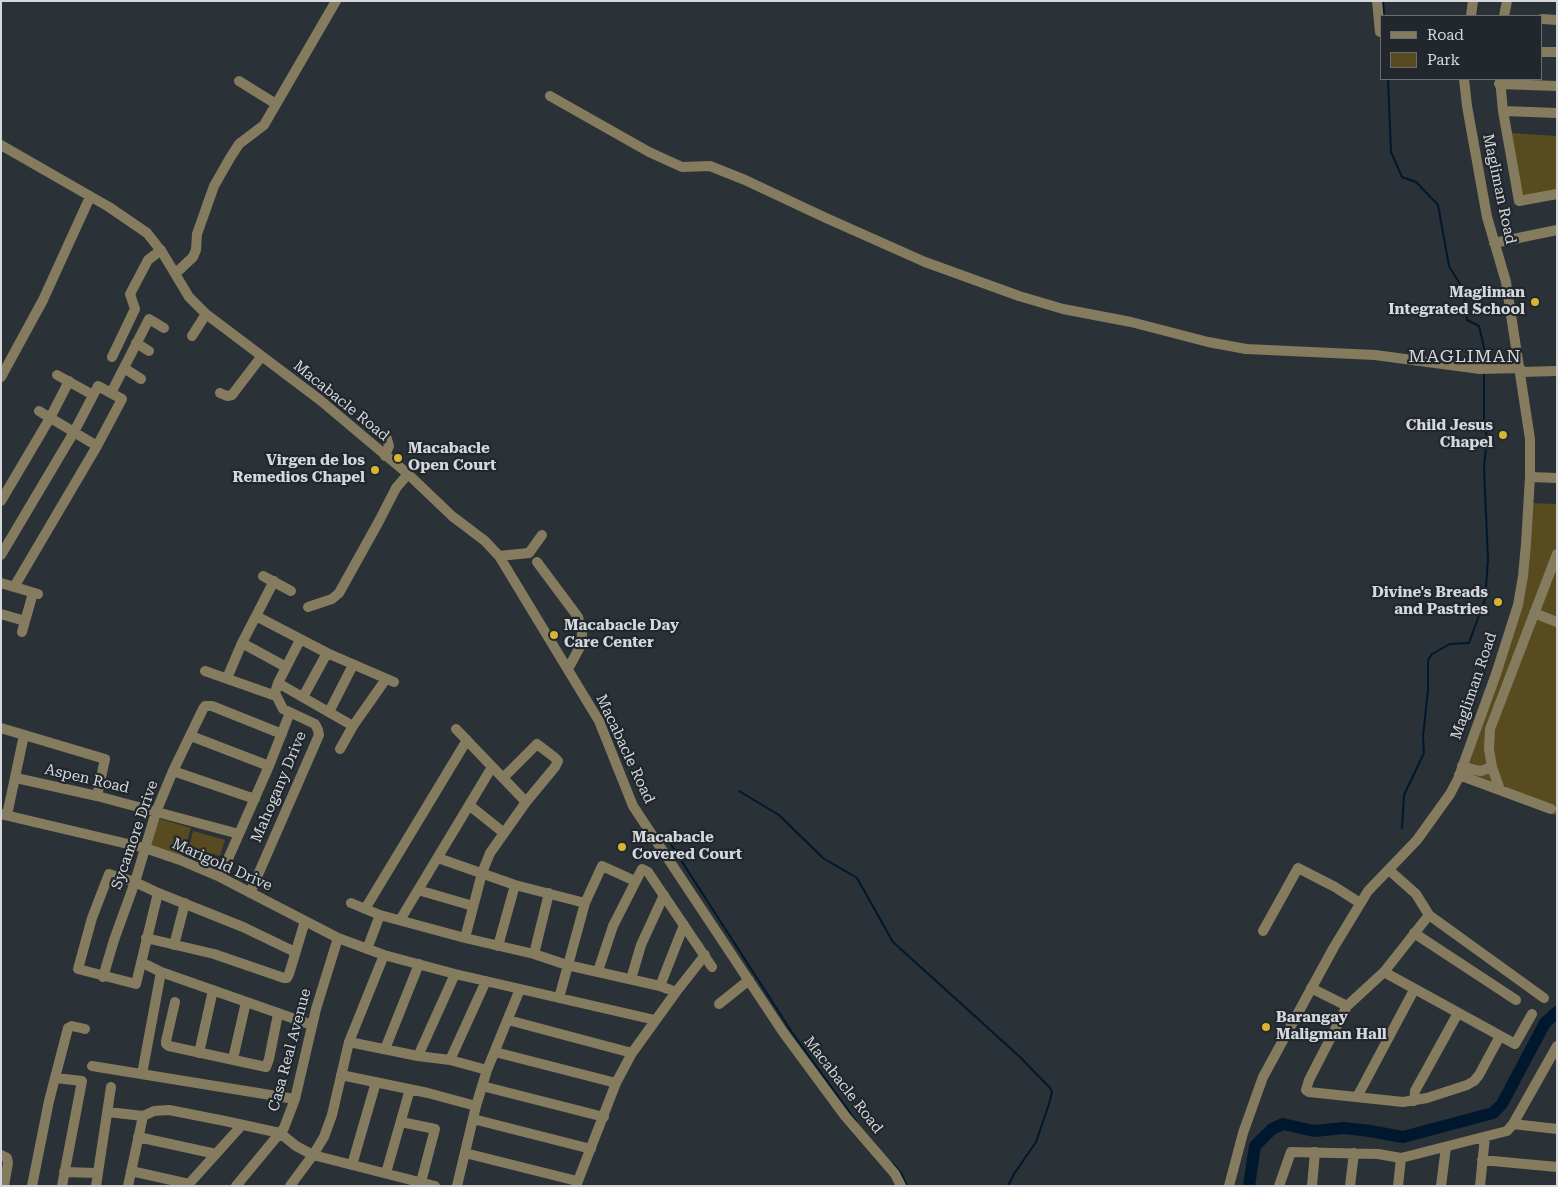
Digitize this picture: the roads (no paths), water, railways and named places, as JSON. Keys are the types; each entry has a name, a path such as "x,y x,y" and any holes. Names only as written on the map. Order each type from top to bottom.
{"street":[{"path":"176,273 193,257 196,250 197,234 212,194 230,158 239,144 264,125 336,1"},
{"path":"1377,1 1380,32"},
{"path":"1470,15 1473,1"},
{"path":"1504,15 1507,1"},
{"path":"1543,19 1557,20"},
{"path":"1543,52 1557,52"},
{"path":"239,80 276,104"},
{"name":"Magliman Road","path":"1229,1186 1243,1133 1263,1077 1311,988 1360,903 1374,884 1431,823 1450,794 1461,770 1496,674 1518,605 1524,568 1530,477 1530,439 1506,282 1487,216 1477,168 1464,80"},
{"path":"1557,86 1500,81 1518,201 1557,194"},
{"path":"550,96 591,121 682,167 710,166 925,262 1019,296 1063,309 1131,322 1208,342 1246,349 1375,355 1480,369 1557,371"},
{"path":"1503,111 1557,113"},
{"name":"Macabacle Road","path":"1,145 137,226 161,250 189,297 206,314 320,400 408,474 452,516 485,541 499,556 599,720 634,806 783,1032 845,1116 895,1174 901,1186"},
{"path":"1,377 43,300 90,197"},
{"path":"1494,243 1557,230"},
{"path":"112,357 135,309 130,294 148,260 161,250"},
{"path":"192,336 206,314"},
{"path":"111,392 149,319 164,328"},
{"path":"136,343 149,351"},
{"path":"220,393 227,396 232,395 262,357"},
{"path":"124,368 141,379"},
{"path":"57,375 93,395"},
{"path":"1,501 50,418 69,381"},
{"path":"1,555 74,432 98,386 122,399 97,446 14,587"},
{"path":"39,411 97,446"},
{"path":"364,420 387,439 389,446 385,456"},
{"path":"308,607 332,599 339,593 396,488 408,474"},
{"path":"1530,477 1557,478"},
{"path":"499,556 529,553 542,535"},
{"path":"1500,790 1492,767 1489,738 1492,722 1557,554"},
{"path":"537,562 578,617 582,633 581,644 568,669"},
{"path":"263,576 291,590"},
{"path":"226,678 274,581"},
{"path":"1,583 35,594 23,627 1,614"},
{"path":"1534,613 1557,622"},
{"path":"256,616 300,640 390,681 354,726 340,749"},
{"path":"205,671 276,696 278,683 300,640"},
{"path":"242,643 286,667"},
{"path":"303,697 327,653"},
{"path":"329,712 354,665"},
{"path":"278,683 354,726"},
{"name":"Mahogany Drive","path":"250,893 319,736 315,724 283,709 276,696"},
{"name":"Sycamore Drive","path":"103,977 156,812 173,771 205,706 212,706 282,734"},
{"name":"Mahogany Drive","path":"220,877 269,766 289,715"},
{"path":"1,728 105,759 97,796"},
{"path":"456,729 526,802"},
{"path":"4,815 16,778 24,735"},
{"path":"191,736 269,766"},
{"path":"366,909 467,740"},
{"path":"466,938 482,873 490,853 558,761 537,744 503,778"},
{"path":"400,920 492,767"},
{"path":"1461,770 1480,771 1492,767"},
{"path":"1461,770 1500,790 1550,809"},
{"path":"173,771 254,799"},
{"name":"Aspen Road","path":"16,778 97,796 239,834"},
{"path":"469,805 504,833"},
{"name":"Marigold Drive","path":"4,815 145,848 180,860 220,877 338,938 384,955 455,974 655,1020"},
{"path":"438,858 515,885 585,903"},
{"path":"559,998 585,903 602,866 635,881"},
{"path":"1264,931 1298,868 1335,887 1360,903"},
{"path":"598,971 613,926 642,869 646,869 712,967"},
{"path":"1389,870 1416,894 1429,915 1544,998"},
{"path":"158,893 136,984 78,969 92,918 109,874 135,882 243,927 295,952"},
{"path":"498,946 515,885"},
{"path":"418,890 473,906"},
{"path":"534,954 549,893"},
{"path":"631,979 641,945 664,895"},
{"path":"174,946 185,903"},
{"path":"352,903 380,915 534,954 567,965 660,986 676,992"},
{"path":"368,949 380,915"},
{"path":"1429,915 1384,972 1347,1006 1306,1088 1309,1092 1403,1102 1414,1101 1443,1093 1474,1080 1479,1075 1500,1036"},
{"path":"146,938 214,954 287,978 305,921"},
{"path":"660,986 684,925"},
{"path":"1414,933 1516,1000"},
{"name":"Casa Real Avenue","path":"236,1186 284,1128 295,1099 312,1025 338,938"},
{"path":"290,1186 324,1137 332,1115 349,1042 384,955"},
{"path":"465,1153 576,1184 616,1083 632,1053 676,992 705,956"},
{"path":"385,1049 419,964"},
{"path":"147,965 161,972 312,1025"},
{"path":"142,1074 161,972"},
{"path":"1384,972 1515,1044 1532,1014"},
{"path":"418,1056 455,974"},
{"path":"720,1004 749,980"},
{"path":"450,1060 486,981"},
{"path":"1311,988 1347,1006"},
{"path":"457,1186 482,1086 520,989"},
{"path":"199,1053 213,990"},
{"path":"1356,1097 1414,990"},
{"path":"175,1002 166,1044 266,1067 278,1014"},
{"path":"233,1059 246,1002"},
{"path":"1414,1101 1415,1091 1458,1013"},
{"path":"508,1020 632,1053"},
{"path":"32,1186 49,1101 68,1028 72,1026 85,1028"},
{"path":"349,1042 418,1056 450,1060 488,1070"},
{"path":"1279,1186 1291,1152 1378,1154 1401,1158 1507,1131 1513,1124 1557,1046"},
{"path":"494,1052 616,1083"},
{"path":"92,1066 295,1099"},
{"path":"341,1075 410,1089 476,1106"},
{"path":"56,1078 82,1081 62,1186"},
{"path":"352,1165 376,1082"},
{"path":"482,1086 604,1117"},
{"path":"96,1186 112,1087"},
{"path":"386,1173 410,1089"},
{"path":"108,1112 143,1116 154,1111 170,1110 280,1133 296,1146 313,1155 435,1186"},
{"path":"128,1186 143,1116"},
{"path":"473,1119 591,1149"},
{"path":"401,1122 435,1130 421,1182"},
{"path":"1513,1124 1557,1129"},
{"path":"131,1171 188,1185 242,1125"},
{"path":"138,1137 216,1154"},
{"path":"1480,1186 1485,1138"},
{"path":"1441,1186 1446,1147"},
{"path":"1312,1186 1315,1152"},
{"path":"1350,1186 1354,1153"},
{"path":"1,1155 7,1158 8,1163 4,1186"},
{"path":"1398,1186 1401,1158"},
{"path":"1482,1160 1557,1168"},
{"path":"64,1172 98,1173"}],"waterway":[{"path":"1383,1 1384,15"},
{"path":"1388,80 1391,152 1402,177 1416,182 1438,205 1449,266 1463,289 1467,320 1479,326 1487,360 1486,366"},
{"path":"1402,828 1404,795 1424,753 1423,736 1428,690 1428,660 1432,654 1450,644 1469,643 1485,599 1488,560 1484,468 1487,437 1484,425 1484,373"},
{"path":"739,791 779,815 823,858 857,878 893,942 1020,1057 1050,1088 1052,1092 1049,1104 1036,1142 1008,1186"},
{"path":"661,840 668,840 793,1034 856,1121"},
{"path":"1249,1186 1255,1146 1272,1129 1283,1124 1314,1131 1344,1128 1403,1137 1493,1113 1502,1104 1545,1023 1557,1012"},
{"path":"893,1164 901,1173 907,1186"}],"place":[{"name":"Magliman Integrated School","path":"1535,302"},
{"name":"Child Jesus Chapel","path":"1503,435"},
{"name":"Macabacle Open Court","path":"398,458"},
{"name":"Virgen de los Remedios Chapel","path":"375,470"},
{"name":"Divine's Breads and Pastries","path":"1498,602"},
{"name":"Macabacle Day Care Center","path":"554,635"},
{"name":"Macabacle Covered Court","path":"622,847"},
{"name":"Barangay Maligman Hall","path":"1266,1027"}],"district":[{"name":"MAGLIMAN","path":"1465,357"}]}
